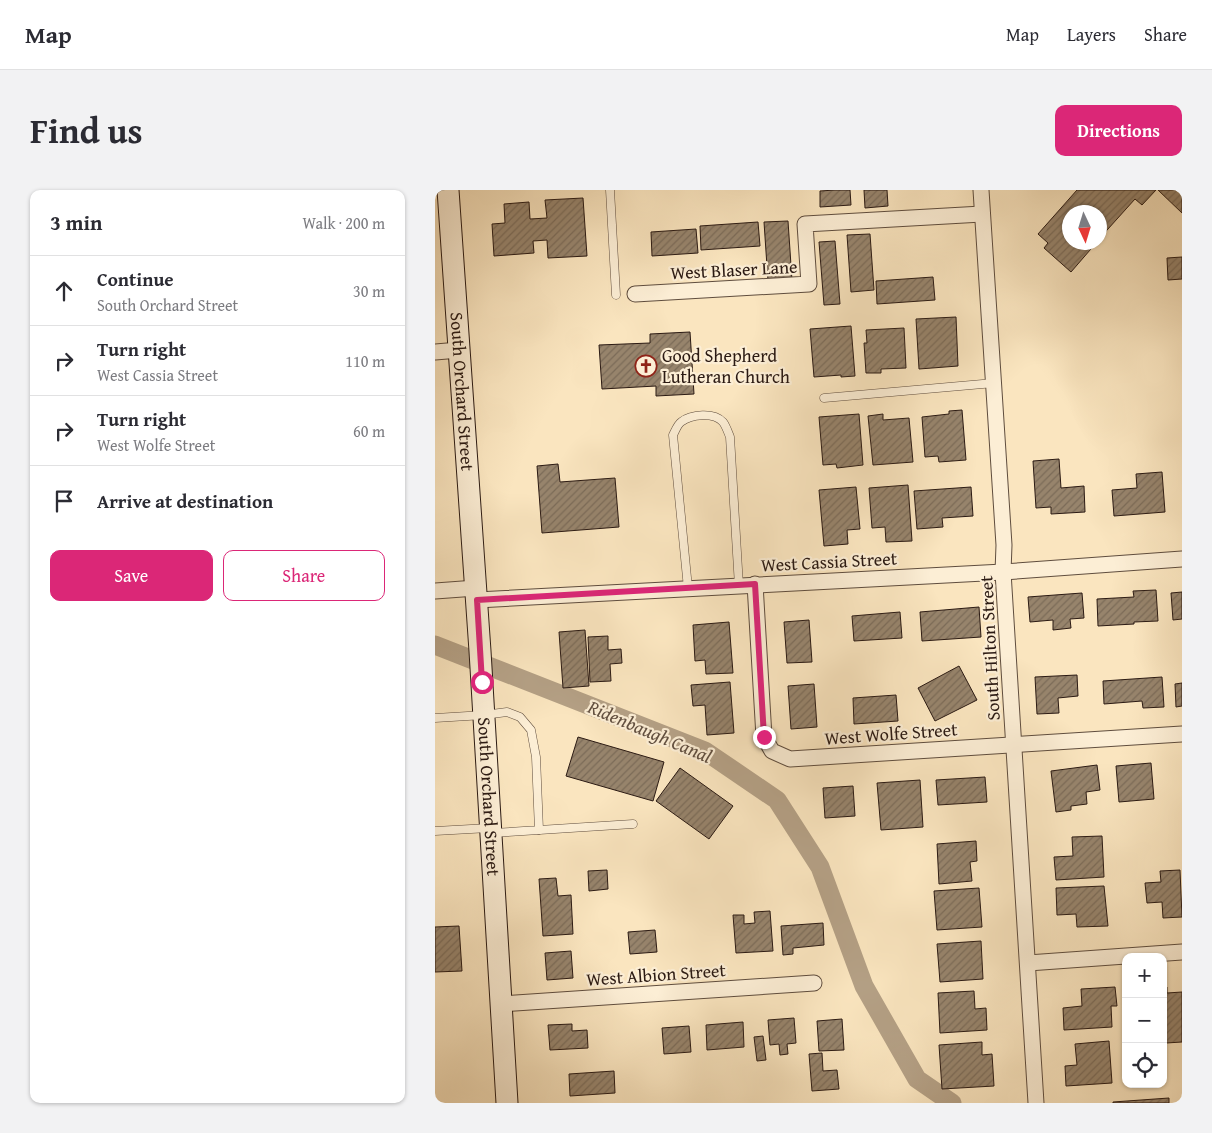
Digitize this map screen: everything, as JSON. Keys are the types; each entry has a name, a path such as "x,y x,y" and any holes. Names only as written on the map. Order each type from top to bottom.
{"main road":[{"name":"South Orchard Street","path":"448,190 480,651 507,1103"}],"street":[{"name":"South Hilton Street","path":"981,190 1005,544 1003,572 1036,1103"},
{"name":"West Blaser Lane","path":"635,294 809,284 805,224 982,214"},
{"path":"435,352 459,350"},
{"name":"West Cassia Street","path":"435,591 476,594 739,586 1003,572 1182,559"},
{"name":"West Wolfe Street","path":"755,584 764,737 772,751 789,759 1182,734"},
{"path":"1028,962 1182,952"},
{"name":"West Albion Street","path":"501,1004 814,983"}],"lane":[{"path":"610,190 616,295"},
{"path":"824,398 994,383"},
{"path":"688,588 673,435 680,422 703,414 719,419 724,423 730,437 739,586"},
{"path":"435,718 507,712 520,717 531,730 536,757 539,830"},
{"path":"435,831 539,830 633,824"}],"building":[{"path":"850,190 851,205 820,207 820,191"},
{"path":"864,190 887,190 888,206 865,208"},
{"path":"1077,190 1156,190 1142,205 1135,199 1107,230 1107,205 1064,205"},
{"path":"1158,190 1182,190 1182,213"},
{"path":"583,198 587,256 548,258 547,240 533,241 534,253 494,256 492,224 505,223 504,204 529,202 530,219 547,218 545,200"},
{"path":"1062,207 1062,250 1090,250 1071,272 1044,248 1048,243 1038,234"},
{"path":"788,221 792,280 768,281 764,222"},
{"path":"758,222 760,246 701,250 700,226"},
{"path":"696,229 698,253 652,256 651,232"},
{"path":"870,234 874,290 851,292 847,235"},
{"path":"835,241 840,304 824,305 819,242"},
{"path":"1182,257 1182,279 1168,280 1167,258"},
{"path":"933,277 935,300 877,304 876,281"},
{"path":"956,317 958,366 919,369 916,319"},
{"path":"851,326 855,376 814,377 810,329"},
{"path":"904,328 906,368 881,369 881,373 866,373 864,343 867,343 866,330"},
{"name":"Good Shepherd Lutheran Church","path":"690,332 694,394 656,396 656,386 602,389 599,345 650,343 650,334"},
{"path":"962,410 966,460 939,462 938,456 925,457 922,417 949,414 949,411"},
{"path":"859,414 863,465 837,468 836,464 823,465 819,417"},
{"path":"883,414 883,420 909,418 913,462 873,465 868,416"},
{"path":"1059,459 1061,488 1084,486 1085,512 1051,514 1051,507 1036,508 1033,461"},
{"path":"558,464 560,482 615,478 619,527 542,533 537,466"},
{"path":"1162,472 1165,512 1114,516 1112,490 1137,488 1136,474"},
{"path":"908,485 912,541 886,542 885,527 872,528 869,488"},
{"path":"856,487 860,529 847,530 848,544 824,546 819,490"},
{"path":"971,487 973,516 942,518 943,527 917,529 914,491"},
{"path":"1156,590 1158,621 1098,626 1097,599 1134,597 1133,591"},
{"path":"1182,592 1182,619 1173,620 1171,593"},
{"path":"1082,593 1084,618 1070,619 1071,628 1053,630 1053,620 1030,622 1028,597"},
{"path":"979,607 981,637 922,641 920,612"},
{"path":"900,612 902,638 854,641 852,616"},
{"path":"809,620 812,662 787,663 784,622"},
{"path":"729,622 733,673 706,674 705,660 695,661 693,625"},
{"path":"585,630 589,686 563,688 559,632"},
{"path":"608,636 608,650 621,649 622,663 610,664 611,681 590,682 588,637"},
{"path":"959,666 977,700 935,721 918,688"},
{"path":"1077,675 1078,696 1058,698 1059,713 1037,714 1035,677"},
{"path":"1162,677 1164,707 1143,708 1142,701 1104,704 1103,681"},
{"path":"730,682 734,733 707,735 705,705 693,706 691,685"},
{"path":"1182,683 1182,706 1176,707 1175,684"},
{"path":"814,684 817,727 791,729 788,686"},
{"path":"896,695 898,721 854,724 853,698"},
{"path":"578,737 664,762 653,801 566,776"},
{"path":"1151,763 1154,799 1119,802 1116,766"},
{"path":"1097,765 1100,790 1086,792 1087,804 1071,806 1071,810 1056,812 1051,771"},
{"path":"680,768 733,806 709,839 656,801"},
{"path":"985,777 987,802 938,805 936,780"},
{"path":"920,780 923,827 881,830 877,783"},
{"path":"853,786 855,816 825,818 823,788"},
{"path":"1102,836 1104,877 1056,880 1054,857 1073,856 1072,837"},
{"path":"976,841 977,861 970,862 972,881 939,884 937,844"},
{"path":"607,870 608,889 589,891 588,871"},
{"path":"1180,870 1182,917 1163,918 1162,902 1147,903 1145,883 1161,882 1160,871"},
{"path":"556,878 558,896 571,895 573,934 543,936 539,879"},
{"path":"1104,886 1108,926 1077,927 1076,914 1057,915 1056,888"},
{"path":"979,888 982,927 937,930 934,891"},
{"path":"770,911 773,951 736,953 733,915 744,915 744,924 755,923 754,912"},
{"path":"823,923 824,945 793,948 793,954 783,955 781,926"},
{"path":"459,926 462,971 435,972 435,927"},
{"path":"655,930 657,952 630,954 628,932"},
{"path":"981,941 983,979 940,982 937,944"},
{"path":"571,951 573,978 547,980 545,953"},
{"path":"1115,987 1117,1006 1111,1006 1112,1027 1064,1030 1063,1008 1082,1006 1081,989"},
{"path":"974,991 975,1009 986,1008 987,1030 940,1033 938,993"},
{"path":"1182,992 1182,1042 1167,1043 1167,993"},
{"path":"794,1018 796,1043 787,1044 788,1054 780,1055 779,1044 770,1045 768,1020"},
{"path":"842,1019 844,1050 819,1051 817,1021"},
{"path":"743,1022 744,1047 707,1050 706,1025"},
{"path":"572,1024 572,1031 587,1030 588,1048 550,1050 548,1025"},
{"path":"689,1026 691,1052 664,1054 662,1028"},
{"path":"763,1036 766,1060 757,1061 754,1037"},
{"path":"1109,1041 1112,1083 1066,1086 1065,1066 1077,1065 1075,1044"},
{"path":"982,1042 982,1055 992,1054 994,1086 942,1089 939,1045"},
{"path":"822,1053 823,1071 837,1070 839,1089 812,1091 809,1054"},
{"path":"614,1071 615,1093 570,1096 569,1074"},
{"path":"1169,1098 1169,1103 1113,1103 1113,1102"}],"waterway":[{"name":"Ridenbaugh Canal","path":"435,645 705,751 777,800 820,867 864,986 917,1079 952,1103"}],"place":[{"name":"Good Shepherd Lutheran Church","path":"646,366"}],"route":[{"path":"482,682 477,600 755,584 764,737"}]}
